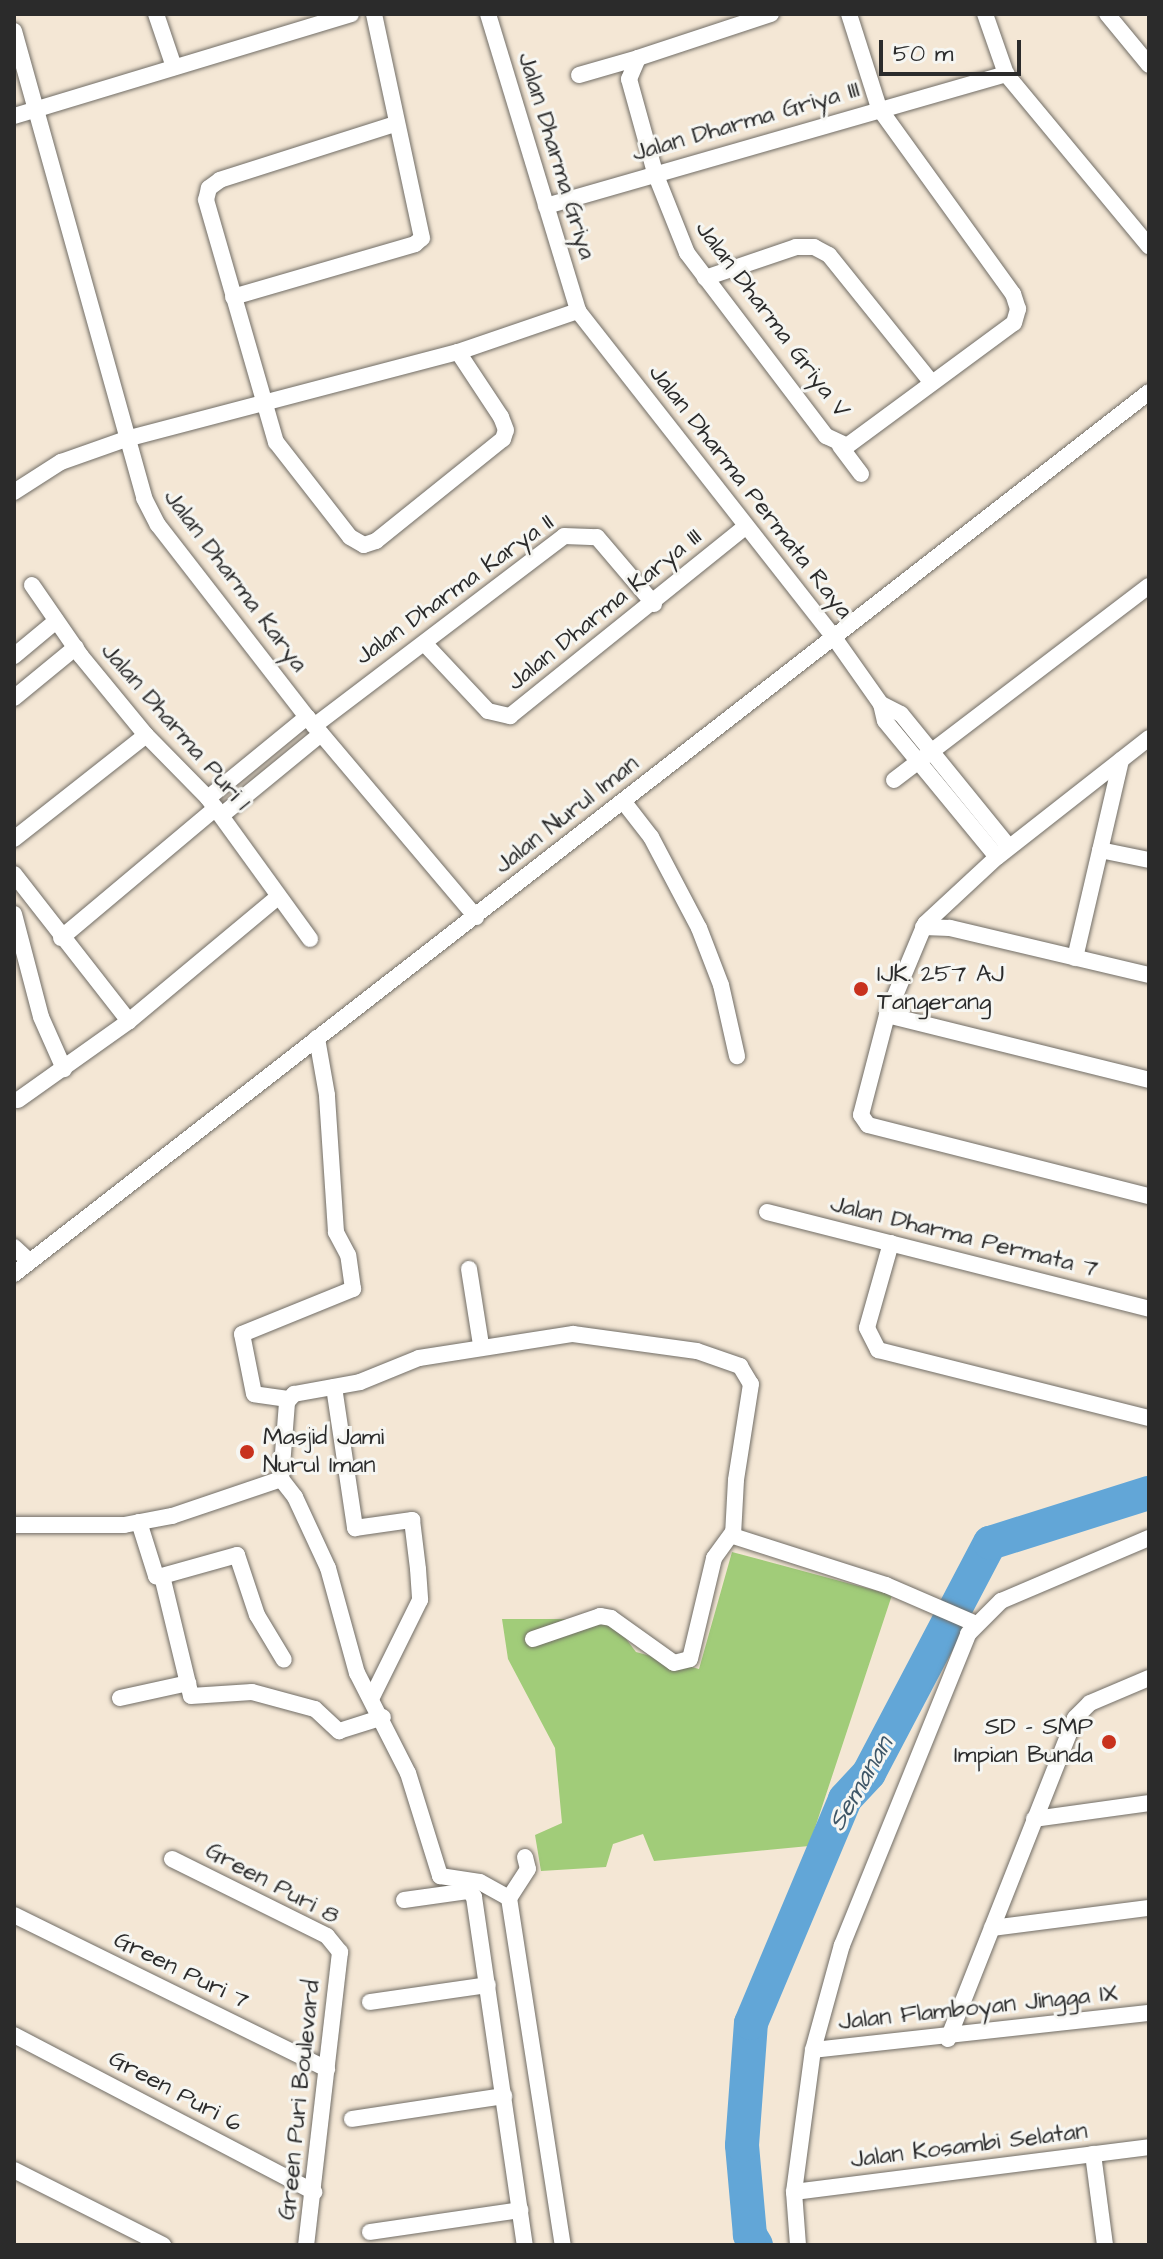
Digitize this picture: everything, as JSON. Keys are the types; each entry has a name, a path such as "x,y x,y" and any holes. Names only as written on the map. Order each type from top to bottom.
{"street":[{"path":"156,14 174,67"},
{"path":"14,116 351,14"},
{"path":"233,297 420,241 423,227 395,124 374,14"},
{"name":"Jalan Dharma Griya","path":"488,14 578,311"},
{"path":"579,75 771,14"},
{"path":"849,14 879,108"},
{"path":"985,14 1006,74 1149,246"},
{"path":"1107,14 1149,65"},
{"name":"Jalan Dharma Karya","path":"14,31 38,107 126,439 158,525 314,726 476,917"},
{"name":"Jalan Dharma Griya V","path":"638,58 629,79 673,228 705,278 826,436 840,446 861,474"},
{"name":"Jalan Dharma Griya III","path":"546,206 1006,74"},
{"name":"Jalan Dharma Griya V","path":"840,446 857,443 1014,323 1018,309 1013,294 879,108"},
{"path":"395,124 220,180 209,188 206,200 264,404 284,457 350,537 364,545 376,541 503,439 501,417 458,352"},
{"path":"705,278 796,247 814,247 829,255 932,383"},
{"path":"14,492 61,462 126,439 458,352 578,311"},
{"name":"Jalan Dharma Permata Raya","path":"578,311 744,528 833,636 881,704 885,721 926,757 1003,852"},
{"name":"Jalan Nurul Iman","path":"14,1274 28,1260 476,917 1149,392"},
{"name":"Jalan Dharma Karya III","path":"425,644 488,711 507,717 654,604 744,528"},
{"name":"Jalan Dharma Karya II","path":"61,938 314,726 572,533 597,537 654,604"},
{"name":"Jalan Dharma Puri 1","path":"32,585 56,621 146,735 215,807 310,939"},
{"path":"894,780 1149,586"},
{"path":"14,656 56,621"},
{"path":"14,698 76,647"},
{"path":"14,839 146,735"},
{"path":"1145,745 1121,760 1003,852 923,927 887,1015 861,1115 868,1125 1149,1196"},
{"path":"1075,958 1121,760"},
{"path":"623,801 651,837 699,928 721,985 737,1056"},
{"path":"1100,850 1149,860"},
{"path":"14,874 61,938 129,1021"},
{"path":"18,1100 129,1021 278,897"},
{"path":"14,914 41,1017 64,1069"},
{"path":"923,927 950,928 1149,975"},
{"path":"887,1015 1149,1080"},
{"path":"288,1399 254,1394 242,1334 297,1307 353,1289 348,1255 336,1232 327,1095 317,1038"},
{"name":"Jalan Dharma Permata 7","path":"767,1212 1149,1309"},
{"path":"891,1243 867,1328 878,1350 1149,1418"},
{"path":"14,1247 28,1260"},
{"path":"469,1269 481,1345"},
{"path":"509,1898 480,1882 440,1876 408,1773 383,1717 357,1673 328,1568 295,1497 281,1479 288,1399 294,1394 379,1377 419,1358 481,1345 573,1334 697,1351 740,1366 751,1384 732,1533 714,1558 690,1659 674,1663 611,1618 600,1616 533,1639"},
{"path":"334,1387 355,1528 412,1520 415,1544 420,1600 372,1697"},
{"path":"14,1525 139,1522 281,1479"},
{"path":"139,1522 156,1576 237,1555 257,1615 284,1660"},
{"path":"732,1533 886,1585 970,1622"},
{"path":"798,2245 794,2192 813,2050 842,1945 970,1622 1001,1601 1149,1538"},
{"path":"162,1576 192,1696 252,1692 315,1709 339,1731 383,1717"},
{"path":"948,2039 1075,1718 1090,1703 1149,1678"},
{"path":"120,1698 188,1683"},
{"path":"1034,1819 1149,1803"},
{"path":"525,1857 528,1869 509,1898 563,2245"},
{"name":"Green Puri 8","path":"172,1859 327,1936 337,1945 340,1960"},
{"path":"404,1900 471,1892 488,1985 525,2245"},
{"path":"992,1928 1149,1908"},
{"name":"Green Puri 7","path":"14,1915 327,2069"},
{"name":"Green Puri Boulevard","path":"306,2245 340,1960"},
{"path":"370,2002 488,1985"},
{"name":"Jalan Flamboyan Jingga IX","path":"813,2050 948,2039 1149,2013"},
{"name":"Green Puri 6","path":"14,2035 314,2192"},
{"path":"352,2119 504,2096"},
{"name":"Jalan Kosambi Selatan","path":"794,2192 1149,2147"},
{"path":"1093,2154 1105,2245"},
{"path":"14,2170 163,2245"},
{"path":"370,2232 520,2210"}],"green space":[{"path":"732,1552 892,1595 809,1846 654,1861 643,1834 613,1844 606,1867 541,1871 535,1835 562,1823 555,1748 508,1659 502,1619 611,1619 636,1652 699,1669"}],"waterway":[{"name":"Semanan","path":"756,2245 750,2235 742,2145 751,2023 845,1799 869,1773 990,1543 1149,1493"}],"place":[{"name":"IJK. 257 AJ Tangerang","path":"861,989"},
{"name":"Masjid Jami Nurul Iman","path":"247,1452"},
{"name":"SD - SMP Impian Bunda","path":"1109,1742"}]}
